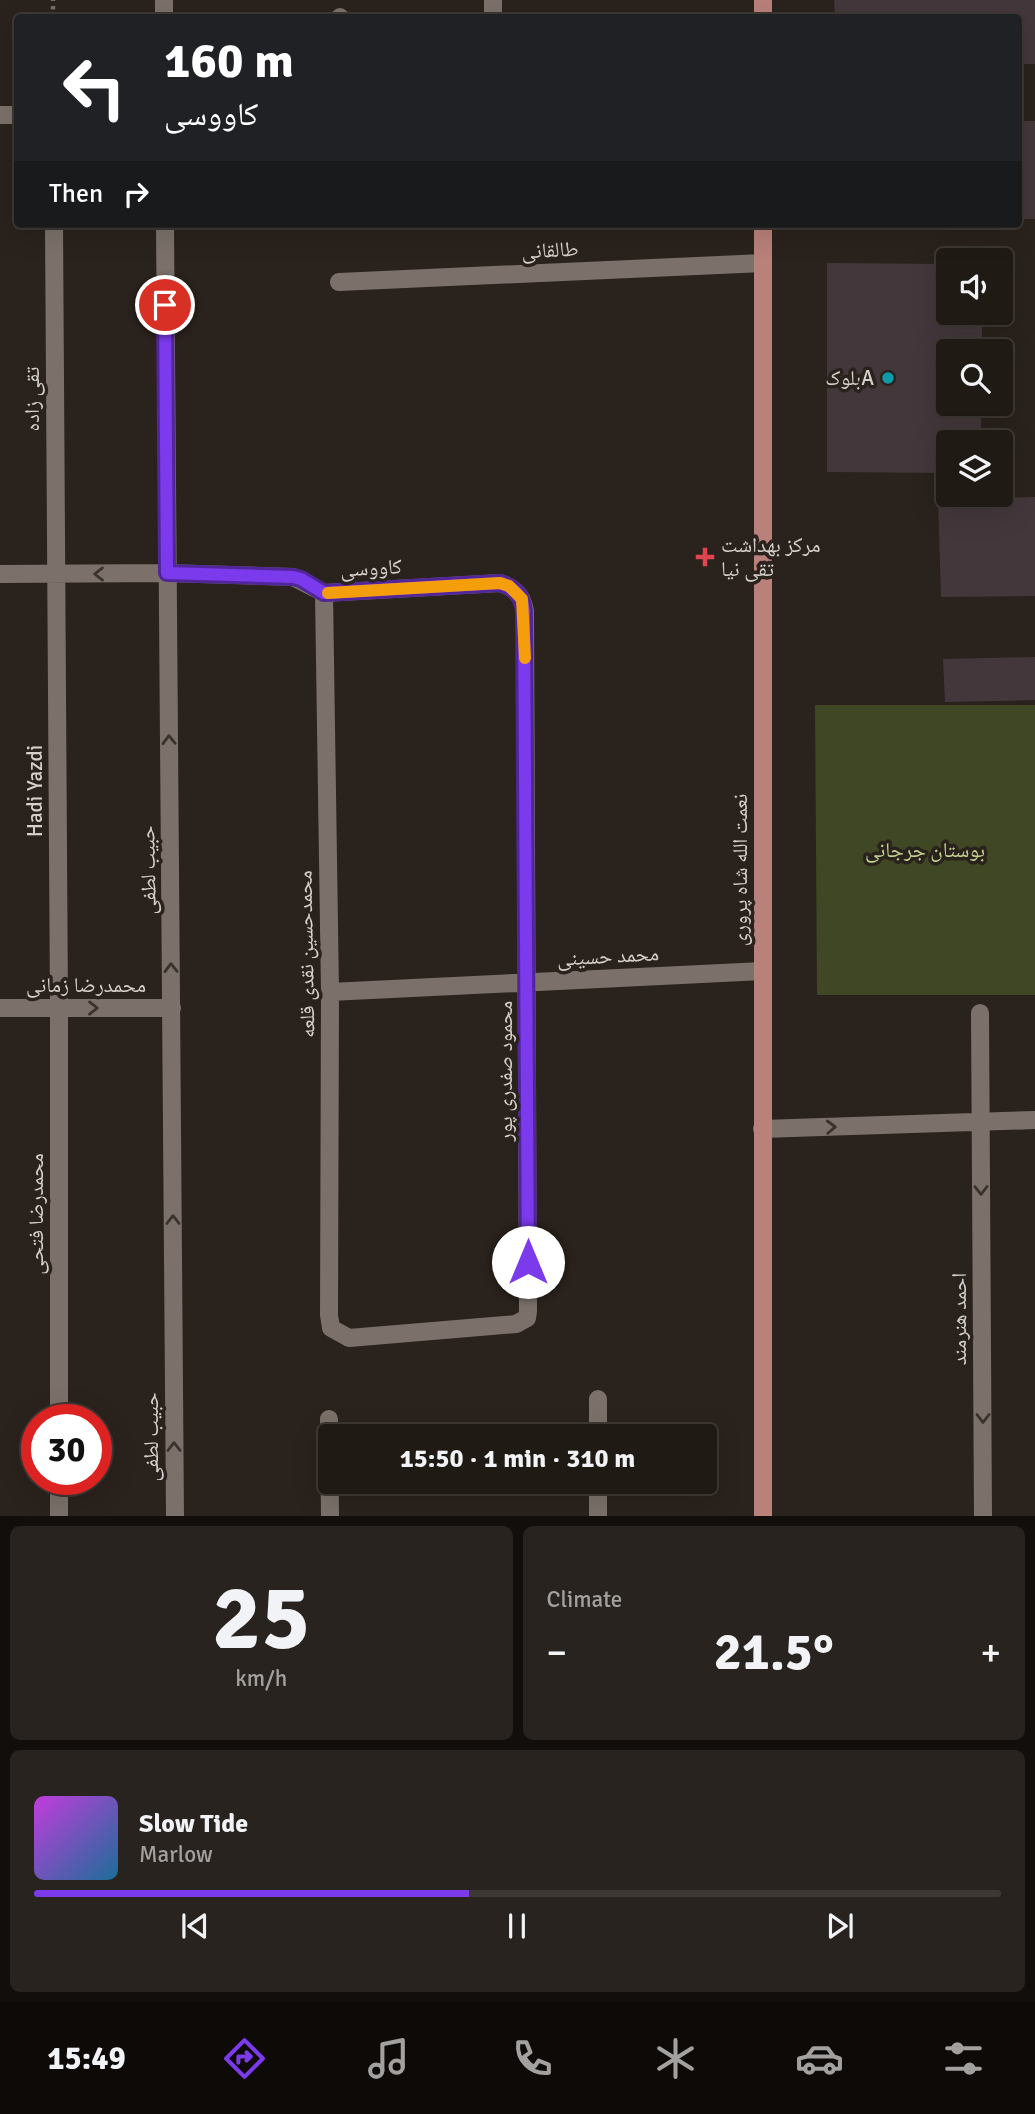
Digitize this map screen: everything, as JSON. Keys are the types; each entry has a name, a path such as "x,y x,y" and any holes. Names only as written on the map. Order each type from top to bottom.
{"main road":[{"name":"نعمت الله شاه پروری","path":"763,228 763,1516"}],"street":[{"name":"تقی زاده","path":"54,228 56,574"},
{"name":"حبیب لطفی","path":"165,228 174,1516"},
{"name":"طالقانی","path":"339,282 763,263"},
{"name":"کاووسی","path":"0,574 167,573 293,577 324,593 500,583 517,592 522,599 524,611"},
{"name":"Hadi Yazdi","path":"56,574 59,1008"},
{"name":"محمدحسین نقدی قلعه","path":"324,593 330,992 329,1315"},
{"name":"محمود صفدری پور","path":"329,1315 331,1328 349,1338 510,1325 527,1318 524,611"},
{"name":"محمد حسینی","path":"330,992 763,971"},
{"name":"محمدرضا زمانی","path":"0,1008 172,1008"},
{"name":"محمدرضا فتحی","path":"59,1008 59,1404"},
{"name":"احمد هنرمند","path":"980,1013 983,1516"},
{"path":"762,1129 1035,1120"},
{"path":"598,1399 598,1424"},
{"path":"329,1419 330,1516"},
{"path":"598,1494 598,1516"},
{"path":"59,1495 59,1516"}],"green space":[{"name":"بوستان جرجانی","path":"815,705 1035,705 1035,995 817,995"}],"building":[{"path":"834,0 1035,0 1035,64 1022,64 1022,14 835,14"},
{"path":"1022,121 1035,121 1035,219 1022,219"},
{"path":"934,228 982,228 982,230"},
{"name":"بلوکA","path":"827,263 936,264 936,325 982,325 982,339 936,339 936,416 981,416 981,430 936,430 936,473 827,472"},
{"path":"1035,497 1035,596 941,597 938,507 1013,507 1013,498"},
{"path":"1035,657 1035,700 945,702 943,659"}],"slow traffic":[{"path":"328,593 500,583 509,586 522,599 525,658"}],"place":[{"name":"بلوکA","path":"888,378"},
{"name":"مرکز بهداشت تقی نیا","path":"705,557"}],"route":[{"path":"165,305 167,573 293,577 324,593 500,583 509,586 522,599 528,1262"}]}
